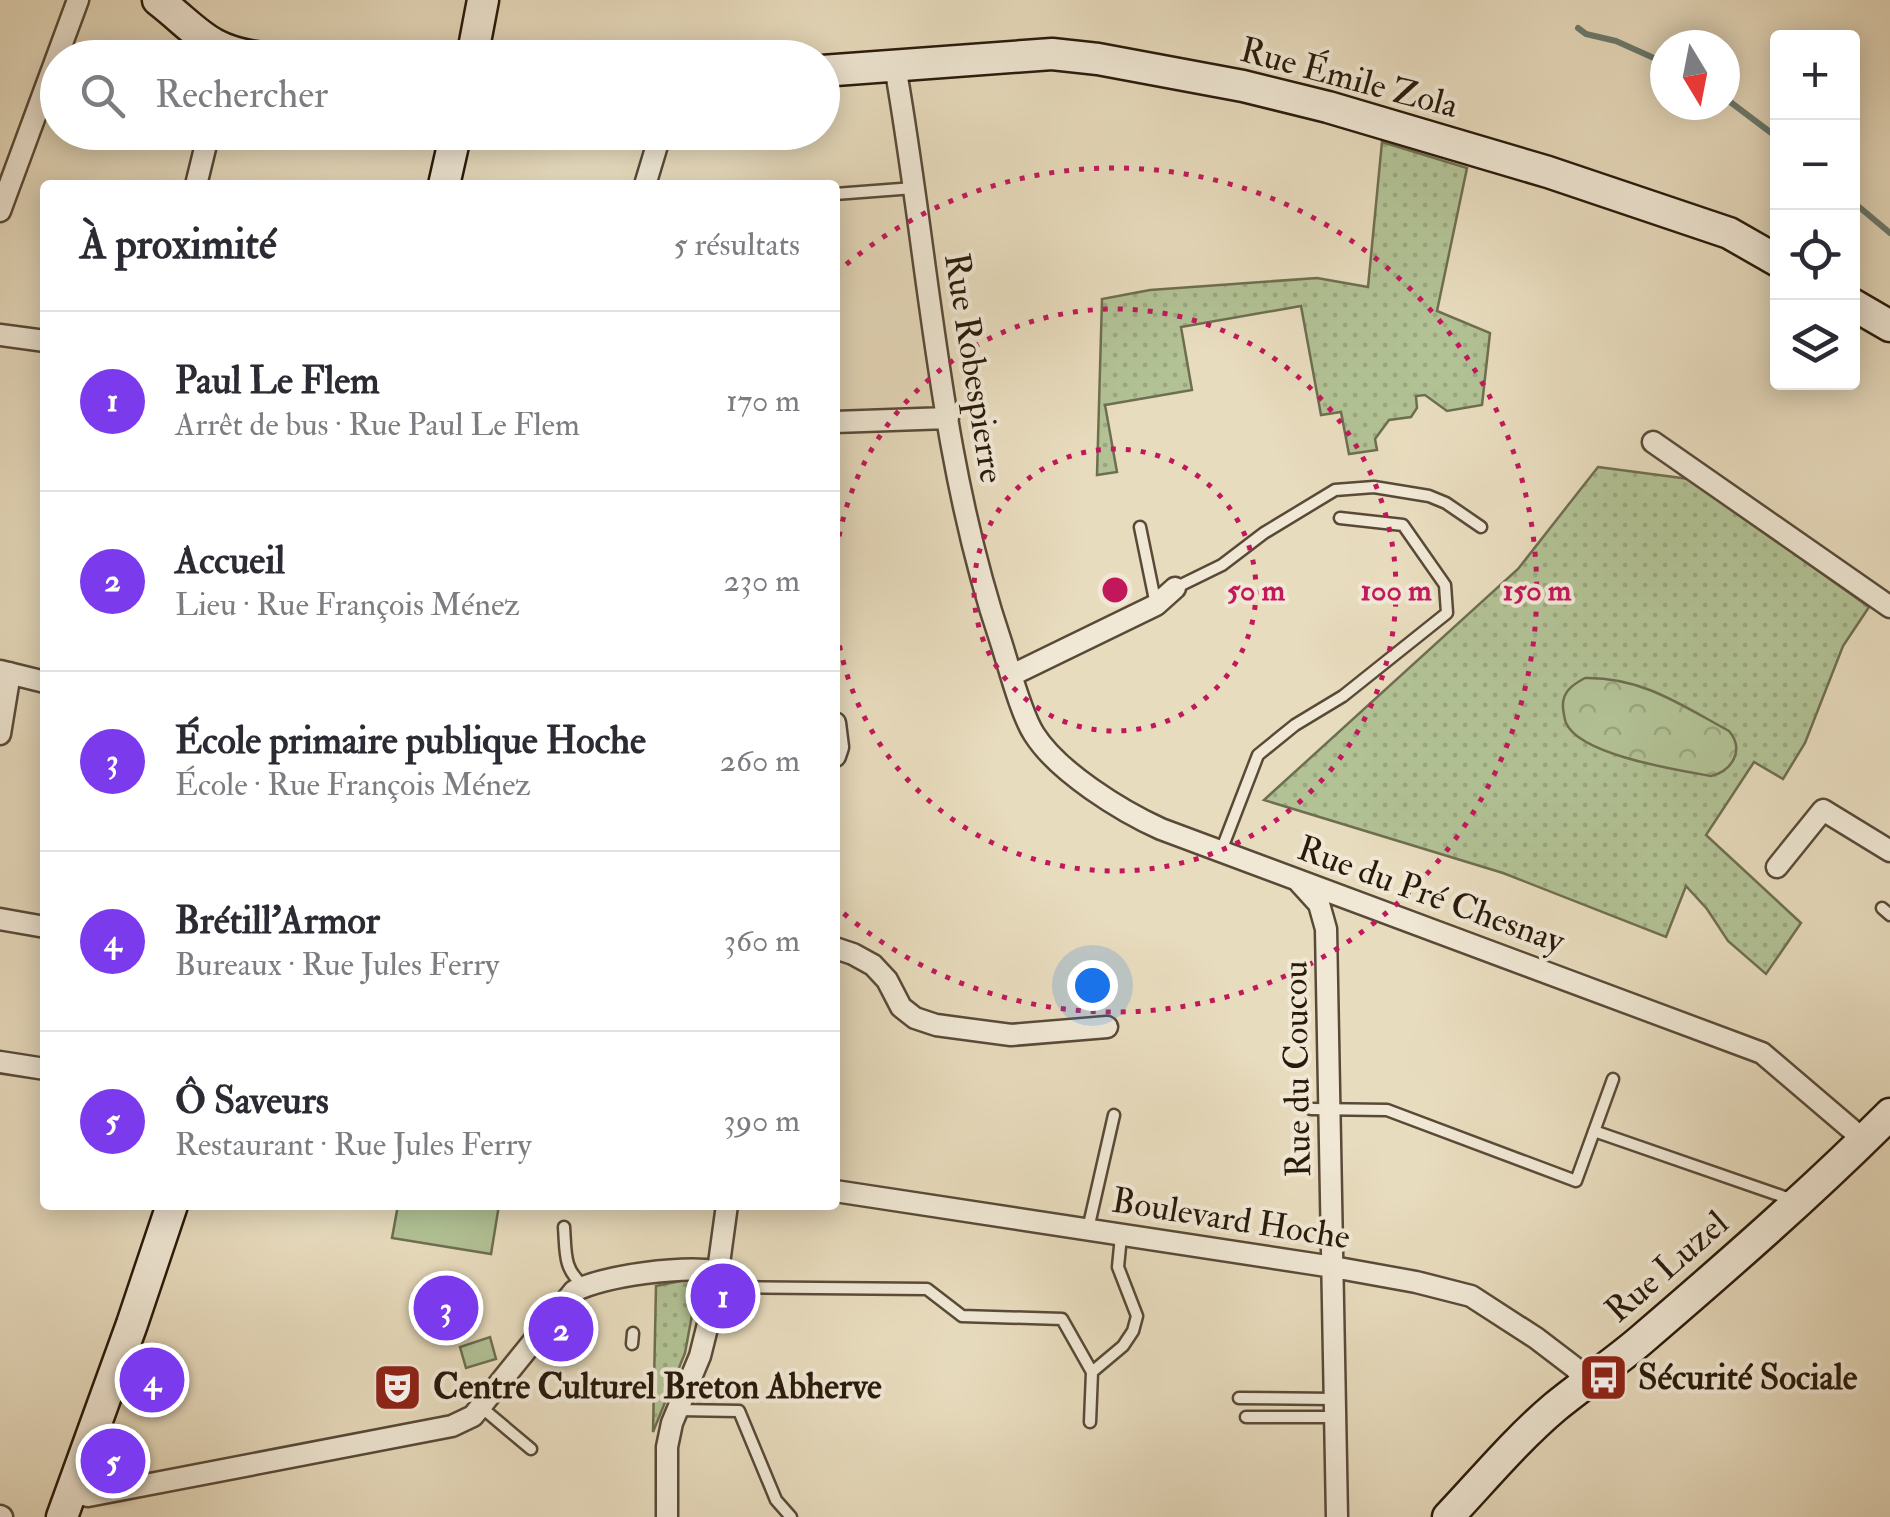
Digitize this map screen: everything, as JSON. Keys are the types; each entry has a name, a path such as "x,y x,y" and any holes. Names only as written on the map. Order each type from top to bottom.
{"street":[{"path":"63,40 78,0"},
{"path":"158,0 205,40"},
{"path":"475,40 482,0"},
{"name":"Rue Émile Zola","path":"840,70 1052,54 1244,86 1548,172 1729,233 1770,256"},
{"name":"Rue Robespierre","path":"895,66 962,506 992,618 1012,675"},
{"path":"0,211 40,103"},
{"path":"197,180 205,150"},
{"path":"445,180 452,150"},
{"path":"646,180 655,150"},
{"path":"1860,309 1890,326"},
{"path":"0,335 40,340"},
{"path":"840,422 948,418"},
{"path":"1653,442 1890,608"},
{"path":"1012,675 1156,604 1175,588"},
{"path":"0,734 5,672 40,681"},
{"name":"Rue du Pré Chesnay","path":"1012,675 1032,731 1046,750 1130,815 1762,1053 1864,1140"},
{"path":"1777,867 1823,810 1890,850"},
{"name":"Rue du Coucou","path":"1297,880 1318,904 1326,929 1320,1109 1333,1267 1337,1517"},
{"path":"0,919 40,926"},
{"path":"840,950 873,964 902,1007 915,1018 936,1025 1011,1035 1107,1027"},
{"path":"0,1062 40,1067"},
{"name":"Rue Luzel","path":"1448,1517 1556,1407 1678,1309 1799,1202 1890,1114"},
{"name":"Boulevard Hoche","path":"840,1191 1333,1267 1471,1296 1536,1338 1588,1383"},
{"path":"66,1505 170,1210"},
{"path":"667,1517 672,1423 700,1356 726,1210"},
{"path":"66,1505 88,1496 452,1426 473,1416 574,1291 634,1274 699,1269 716,1279"}],"lane":[{"path":"840,194 914,188"},
{"path":"1175,588 1222,565 1264,533 1335,490 1374,487 1429,496 1481,527"},
{"path":"1221,851 1258,755 1295,724 1343,696 1447,613 1445,585 1403,525 1340,518"},
{"path":"1140,527 1156,604"},
{"path":"1320,1109 1387,1110 1576,1182 1613,1079"},
{"path":"1088,1230 1114,1115"},
{"path":"1594,1131 1799,1202"},
{"path":"564,1227 568,1267 584,1286"},
{"path":"1092,1372 1123,1346 1137,1316 1118,1267 1122,1234"},
{"path":"716,1279 928,1289 962,1316 1062,1319 1092,1372 1090,1422"},
{"path":"1239,1398 1335,1408"},
{"path":"481,1406 530,1449"},
{"path":"1246,1417 1335,1408"},
{"path":"678,1410 739,1411 776,1500 791,1517"}],"green space":[{"path":"1382,142 1467,168 1437,311 1490,333 1482,405 1447,411 1425,395 1416,396 1417,408 1411,417 1389,420 1375,439 1377,450 1349,454 1341,412 1321,415 1301,306 1181,327 1192,390 1105,405 1117,472 1097,475 1102,299 1150,290 1317,278 1368,287"},
{"path":"1598,467 1689,479 1869,607 1843,646 1805,743 1783,779 1754,762 1706,835 1801,923 1766,974 1728,941 1686,886 1666,937 1503,873 1264,800 1518,569"},
{"path":"1585,678 1643,687 1729,731 1736,745 1734,759 1725,770 1711,776 1631,759 1590,744 1566,723 1563,708 1566,693"},
{"path":"397,1210 498,1210 491,1254 392,1238"},
{"path":"690,1279 697,1288 685,1353 653,1432 656,1286"},
{"path":"490,1337 496,1359 466,1368 460,1347"}],"waterway":[{"path":"1578,28 1650,56"},
{"path":"1740,109 1770,132"},
{"path":"1860,208 1890,233"}],"place":[{"name":"Paul Le Flem","path":"723,1296"},
{"name":"École primaire publique Hoche","path":"446,1308"},
{"name":"Accueil","path":"561,1329"},
{"name":"Sécurité Sociale","path":"1603,1378"},
{"name":"Brétill'Armor","path":"152,1380"},
{"name":"Centre Culturel Breton Abherve","path":"398,1387"},
{"name":"Ô Saveurs","path":"113,1461"}]}
